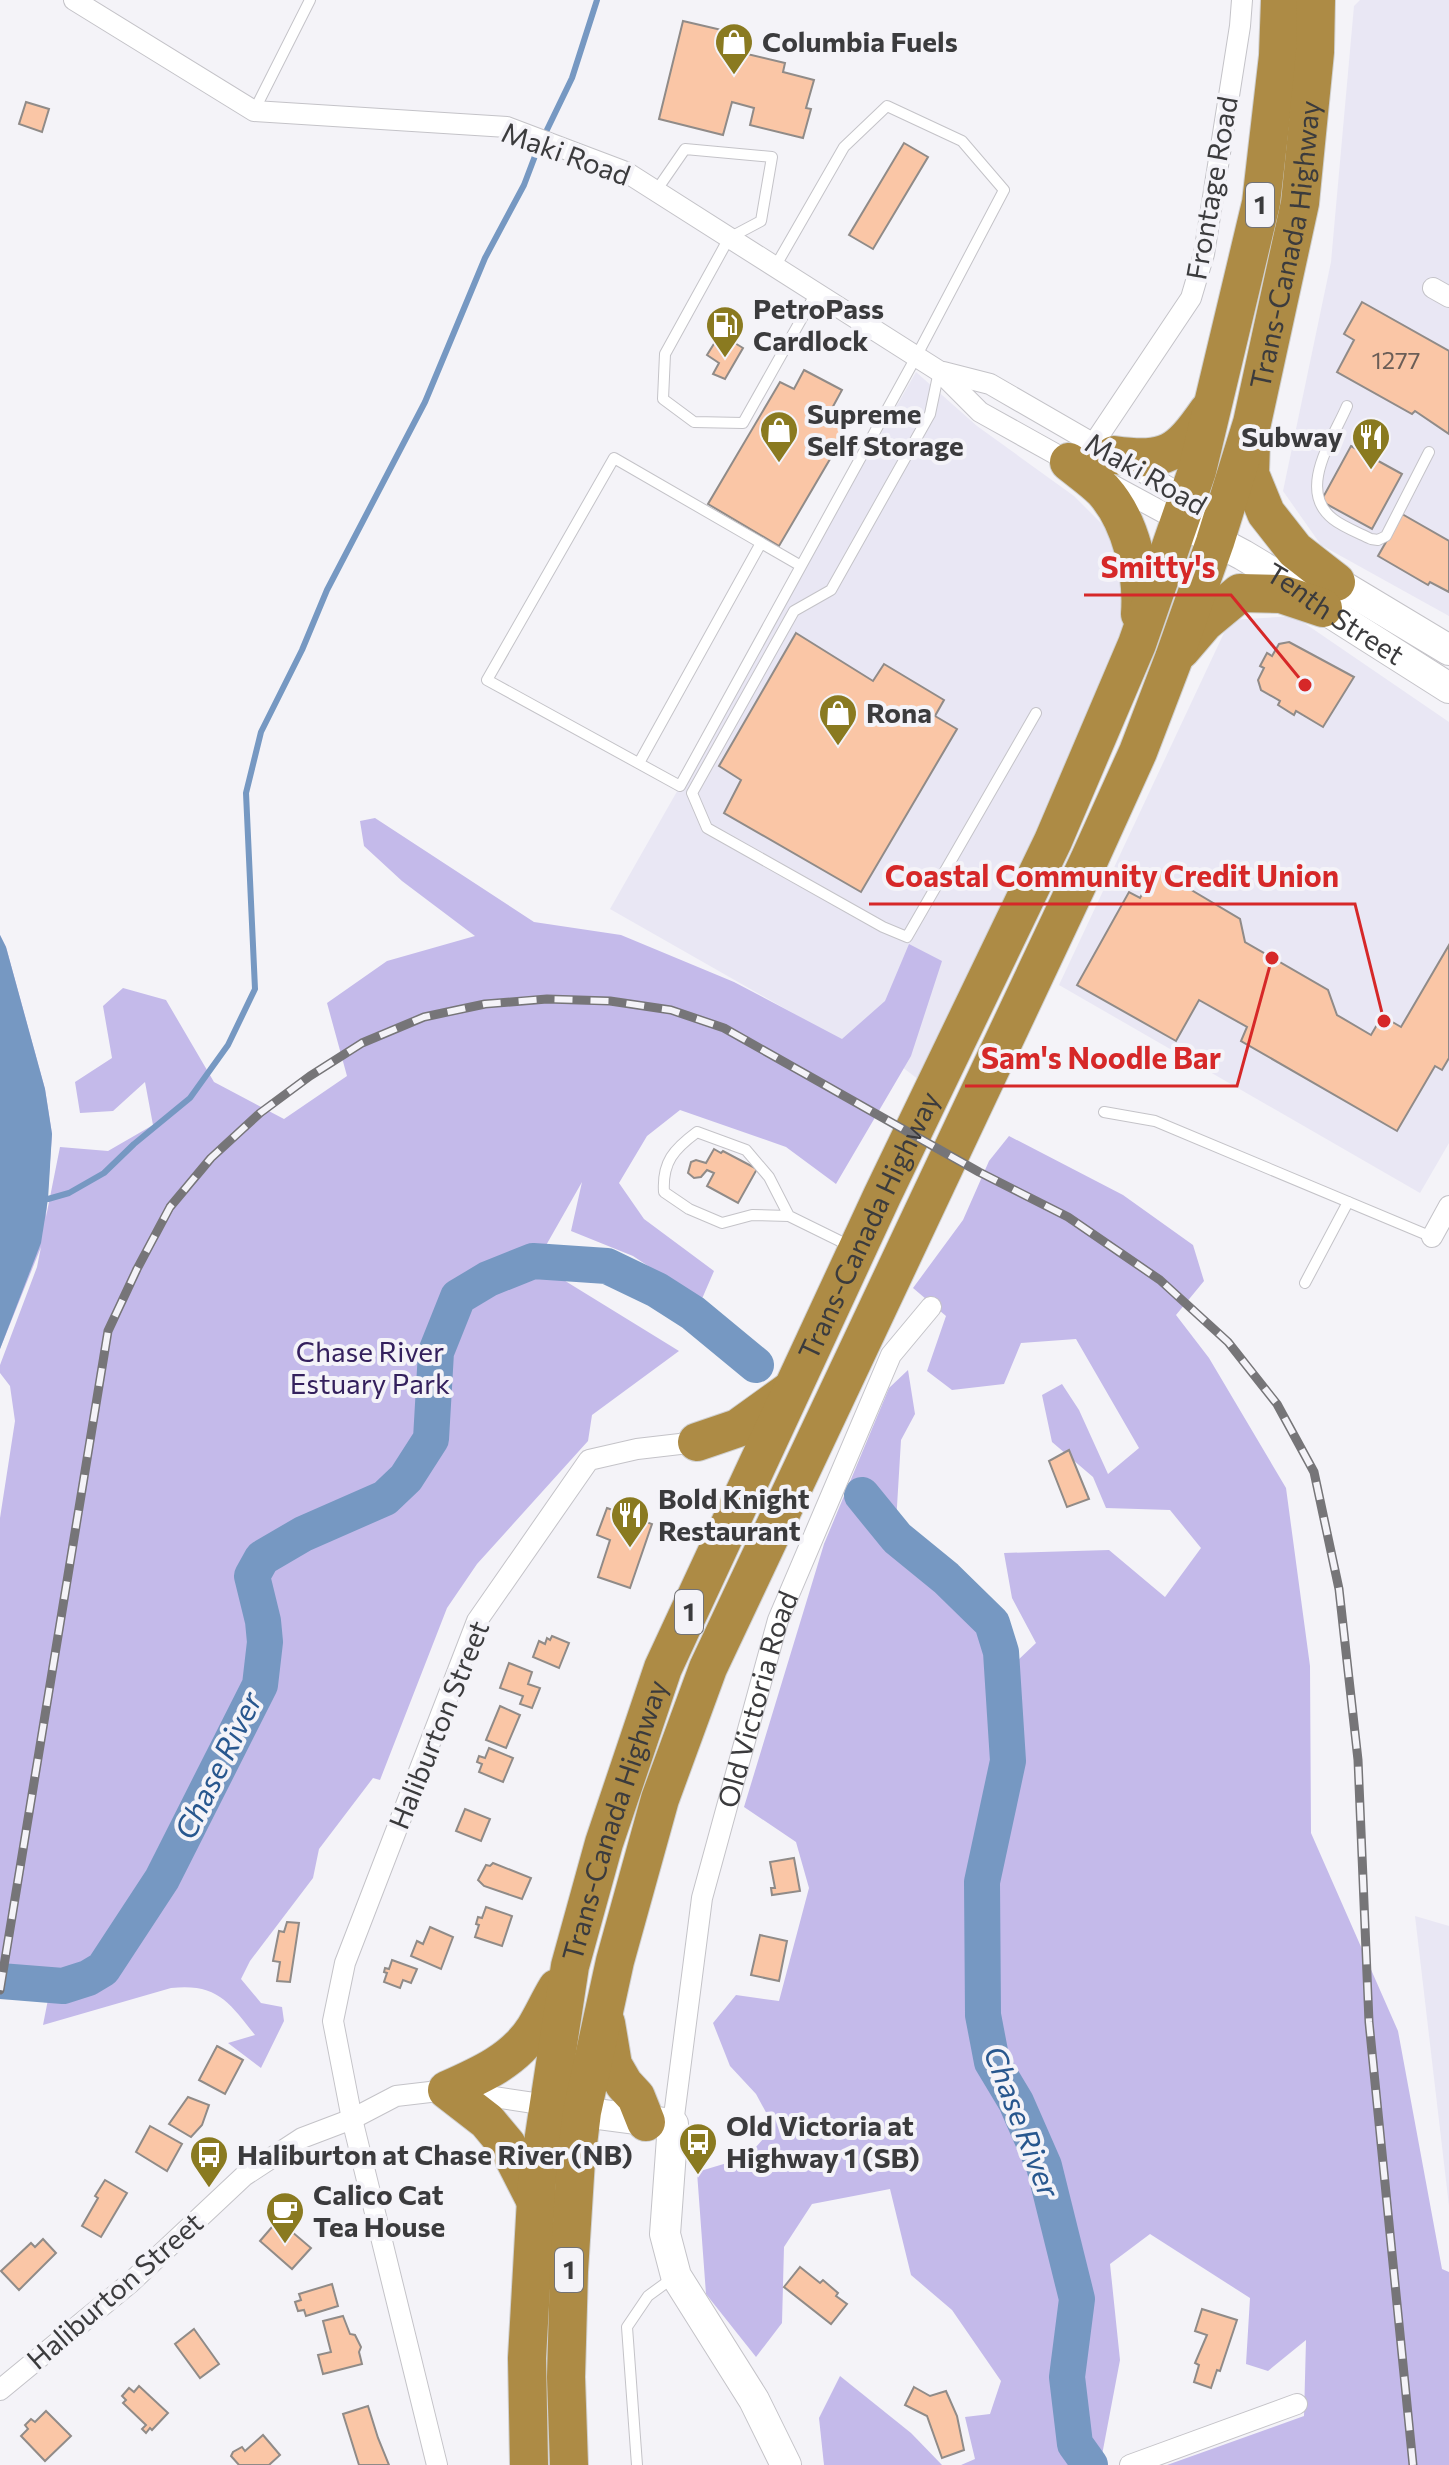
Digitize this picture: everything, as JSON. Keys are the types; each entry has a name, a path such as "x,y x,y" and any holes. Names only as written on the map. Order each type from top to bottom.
{"highway":[{"name":"Trans-Canada Highway","path":"569,2465 566,2377 576,2160 565,2109 570,1966 604,1843 663,1668 857,1249 1053,841 1137,644 1197,471 1261,203 1278,56 1280,0"},
{"name":"Trans-Canada Highway","path":"529,2465 527,2358 536,2202 565,2109 604,2014 615,1961 660,1799 708,1668 1090,858 1138,752 1174,658 1252,423 1300,203 1315,52 1316,0"},
{"path":"1315,52 1337,0"},
{"path":"1137,644 1142,587 1130,535 1105,492 1092,453 1147,459 1176,449 1189,438 1212,405"},
{"path":"1252,423 1250,474 1266,513 1330,595"},
{"path":"1174,658 1205,622 1240,593 1330,595"},
{"path":"697,1442 738,1428 793,1387"},
{"path":"536,2202 507,2145 487,2121 447,2090 488,2072 514,2053 534,2030 570,1966"},
{"path":"604,2014 613,2065 624,2084 659,2123"}],"street":[{"name":"Maki Road","path":"74,0 254,111 507,127 626,172 939,371 980,412 1092,453 1183,509"},
{"name":"Frontage Road","path":"1092,453 1191,298 1204,254 1242,0"},
{"name":"Maki Road","path":"939,371 990,384 1092,453 1183,509"},
{"name":"Tenth Street","path":"1183,509 1218,530 1249,541 1294,566 1449,688"},
{"name":"Tenth Street","path":"1330,595 1436,638"},
{"path":"1432,1237 1449,1206"},
{"name":"Old Victoria Road","path":"786,2465 754,2400 676,2276 665,2234 659,2123 702,1898 778,1620 891,1355 931,1307"},
{"name":"Haliburton Street","path":"352,2119 333,2021 345,1963 477,1621 589,1460 637,1449 697,1442"},
{"name":"Haliburton Street","path":"0,2390 130,2283 244,2176 302,2138 352,2119 396,2096 447,2090 565,2109"},
{"path":"565,2109 659,2123"},
{"path":"352,2119 437,2465"},
{"path":"1130,2465 1297,2404"}],"lane":[{"path":"254,111 310,0"},
{"path":"775,267 844,147 887,106 962,141 1004,190 916,357 680,786 487,680 614,458 801,566"},
{"path":"656,191 685,149 772,157 761,221 729,238 665,354 663,399 694,422 743,423 816,293"},
{"path":"939,371 930,414 831,590 794,611 692,793 707,828 883,927 907,937 1036,713"},
{"path":"1347,406 1316,477 1315,491 1319,504 1333,519 1371,539 1386,536 1429,452"},
{"path":"639,763 761,543"},
{"path":"1104,1112 1155,1121 1432,1237"},
{"path":"789,1216 769,1177 746,1150 697,1132 677,1147 663,1173 664,1192 689,1209 722,1223 752,1215 789,1216 857,1249"},
{"path":"1305,1283 1348,1202"},
{"path":"637,2465 627,2327 648,2296 676,2276"}],"shaded area":[{"path":"1360,0 1449,0 1449,616 1321,545 1283,491 1331,262 1354,6"},
{"path":"916,372 977,426 1074,496 1118,540 1124,628 1027,855 923,1083 876,1047 854,1048 610,909"},
{"path":"1294,616 1449,722 1449,1143 1420,1193 1059,985 1230,620"},
{"path":"1415,1916 1449,1926 1449,2206"}],"green space":[{"name":"Chase River Estuary Park","path":"375,818 534,922 621,935 734,982 842,1039 885,1001 909,944 942,961 911,1056 836,1184 786,1147 680,1110 647,1136 619,1183 644,1219 714,1271 701,1301 633,1256 571,1231 582,1182 536,1263 679,1351 592,1415 588,1441 477,1564 447,1608 380,1780 373,1778 319,1849 313,1878 250,1961 241,1979 261,2003 282,2007 284,2021 261,2068 228,2043 255,2035 229,2004 211,1992 187,1987 171,1988 43,2025 54,1969 36,1974 0,1968 0,1518 15,1421 10,1386 0,1373 0,1365 37,1267 41,1247 0,1349 0,935 45,1089 52,1134 46,1217 60,1147 108,1151 153,1125 145,1082 113,1111 80,1113 75,1082 112,1058 103,1006 123,988 166,1000 214,1082 284,1119 347,1076 327,1003 387,961 475,936 402,881 364,846 360,821"},
{"path":"1009,1136 1123,1195 1193,1245 1204,1281 1176,1315 1209,1358 1286,1488 1310,1666 1311,1833 1398,2031 1442,2269 1449,2272 1449,2465 1167,2465 1304,2416 1306,2340 1268,2371 1246,2364 1250,2298 1150,2234 1110,2264 1120,2360 1102,2455 1073,2465 961,2465 975,2459 965,2417 990,2414 1001,2381 952,2310 911,2275 890,2189 812,2204 784,2247 782,2323 756,2357 706,2294 697,2172 747,2157 774,2127 756,2094 730,2066 713,2023 736,1995 779,2001 809,1888 796,1842 744,1807 824,1544 889,1388 908,1370 915,1414 901,1440 896,1523 981,1612 1014,1664 1036,1643 1012,1598 1004,1553 1109,1550 1165,1597 1201,1548 1170,1510 1106,1508 1093,1477 1052,1442 1042,1395 1062,1384 1079,1410 1108,1474 1139,1448 1076,1339 1021,1343 1004,1384 952,1390 927,1371 946,1316 913,1288 963,1220 989,1161"},
{"path":"840,2376 911,2433 942,2465 824,2465 819,2418"}],"water":[{"path":"0,935 45,1089 52,1134 48,1199 41,1243 0,1349"}],"building":[{"name":"Columbia Fuels","path":"683,21 743,35 740,47 744,48 743,53 785,63 783,72 814,80 806,108 811,109 803,138 750,125 754,108 732,102 723,135 659,119"},
{"path":"26,102 49,109 42,132 19,124"},
{"path":"904,143 928,157 873,249 849,235"},
{"path":"1362,302 1449,351 1449,434 1415,411 1412,414 1337,372 1354,340 1344,334"},
{"name":"PetroPass Cardlock","path":"720,334 743,348 725,379 713,374 719,363 707,355"},
{"name":"Supreme Self Storage","path":"804,370 842,390 830,412 850,425 779,546 708,504 780,382 794,389"},
{"path":"1351,446 1402,474 1372,529 1321,501"},
{"path":"1402,514 1449,541 1449,592 1430,582 1428,585 1378,556"},
{"name":"Rona","path":"796,633 873,681 884,664 944,700 935,716 957,729 861,892 724,813 741,780 719,766"},
{"path":"1289,642 1354,677 1323,727 1296,711 1294,715 1278,705 1280,701 1261,690 1258,680 1264,668 1260,666 1267,653 1272,656 1279,644"},
{"path":"1156,869 1240,919 1245,942 1328,990 1337,1015 1371,1035 1378,1023 1389,1020 1401,1027 1449,945 1449,1058 1442,1070 1435,1066 1397,1131 1241,1041 1247,1027 1199,1000 1176,1041 1077,985 1129,892 1140,898"},
{"path":"714,1149 757,1169 738,1203 707,1186 714,1173 707,1170 701,1177 694,1178 688,1173 691,1162 706,1163"},
{"path":"1069,1450 1089,1499 1067,1507 1049,1461"},
{"path":"607,1508 652,1524 630,1588 598,1577 610,1540 597,1535"},
{"path":"552,1636 569,1643 559,1668 533,1657 539,1641 545,1644 547,1638 550,1640"},
{"path":"509,1663 532,1672 528,1684 540,1688 532,1708 520,1704 523,1696 500,1688"},
{"path":"500,1706 520,1715 506,1748 486,1740"},
{"path":"489,1748 513,1758 503,1782 479,1772 482,1764 477,1762 479,1756 485,1758"},
{"path":"465,1809 490,1819 481,1841 456,1831"},
{"path":"794,1858 800,1891 772,1895 771,1888 775,1888 770,1862"},
{"path":"493,1863 531,1878 522,1899 484,1886 478,1880 486,1865"},
{"path":"486,1907 512,1916 502,1946 475,1937 478,1917 482,1918"},
{"path":"287,1922 299,1923 290,1982 277,1981 280,1962 273,1961 279,1931 284,1932"},
{"path":"430,1927 453,1937 441,1969 411,1956 417,1941 423,1944"},
{"path":"760,1935 787,1941 779,1981 751,1975"},
{"path":"392,1960 417,1969 411,1983 403,1980 400,1988 384,1982 385,1968 389,1969"},
{"path":"217,2046 243,2060 225,2094 199,2080"},
{"path":"188,2097 209,2105 202,2125 191,2137 169,2124"},
{"path":"150,2126 182,2144 167,2171 136,2152"},
{"path":"105,2180 127,2193 101,2237 82,2226"},
{"name":"Calico Cat Tea House","path":"278,2220 311,2248 292,2269 260,2241"},
{"path":"43,2239 56,2253 19,2290 1,2271 31,2243 35,2247"},
{"path":"800,2267 820,2283 823,2280 847,2304 831,2324 784,2287"},
{"path":"332,2284 338,2306 306,2316 304,2310 298,2311 295,2302 301,2300 299,2294"},
{"path":"1202,2309 1237,2320 1211,2388 1194,2382 1199,2365 1195,2363 1207,2335 1195,2331"},
{"path":"343,2316 350,2334 355,2335 361,2347 362,2364 323,2374 318,2355 331,2352 323,2321"},
{"path":"194,2329 219,2364 200,2378 175,2344"},
{"path":"139,2386 168,2413 146,2433 142,2429 146,2425 123,2403 126,2400 122,2396 129,2388 134,2392"},
{"path":"914,2387 930,2396 946,2391 957,2416 964,2450 942,2458 927,2416 905,2405"},
{"path":"368,2406 389,2465 359,2465 343,2414"},
{"path":"46,2411 71,2436 45,2461 21,2436 28,2429 25,2425 31,2419 35,2422"},
{"path":"263,2435 280,2455 269,2465 239,2465 231,2456 233,2452 242,2447 245,2451"}],"waterway":[{"path":"544,136 572,78 597,0"},
{"path":"48,1199 69,1193 104,1173 190,1098 228,1045 255,989 246,793 261,732 302,650 327,590 425,402 485,258 524,185 535,156"},
{"name":"Chase River","path":"0,1981 63,1986 88,1978 103,1969 162,1879 260,1685 265,1642 252,1576 262,1558 303,1534 385,1498 406,1478 431,1439 436,1352 458,1297 488,1279 533,1261 607,1266 657,1290 693,1313 756,1365"},
{"name":"Chase River","path":"862,1495 897,1538 946,1578 992,1623 1001,1652 1008,1761 982,1882 983,2015 992,2062 1016,2102 1044,2166 1077,2299 1067,2377 1075,2444 1090,2465"}],"railway":[{"path":"0,1990 108,1331 170,1207 211,1158 260,1113 362,1043 424,1017 485,1004 547,999 610,1001 671,1010 724,1028 979,1172 1068,1217 1160,1280 1228,1342 1277,1404 1314,1472 1339,1589 1358,1760 1369,2022 1413,2465"}],"place":[{"name":"Columbia Fuels","path":"734,76"},
{"name":"PetroPass Cardlock","path":"725,359"},
{"name":"Supreme Self Storage","path":"779,464"},
{"name":"Subway","path":"1371,471"},
{"name":"Smitty's","path":"1305,685"},
{"name":"Rona","path":"838,747"},
{"name":"Sam's Noodle Bar","path":"1272,958"},
{"name":"Coastal Community Credit Union","path":"1384,1021"},
{"name":"Bold Knight Restaurant","path":"630,1549"},
{"name":"Old Victoria at Highway 1 (SB)","path":"698,2176"},
{"name":"Haliburton at Chase River (NB)","path":"209,2189"},
{"name":"Calico Cat Tea House","path":"285,2245"}]}
